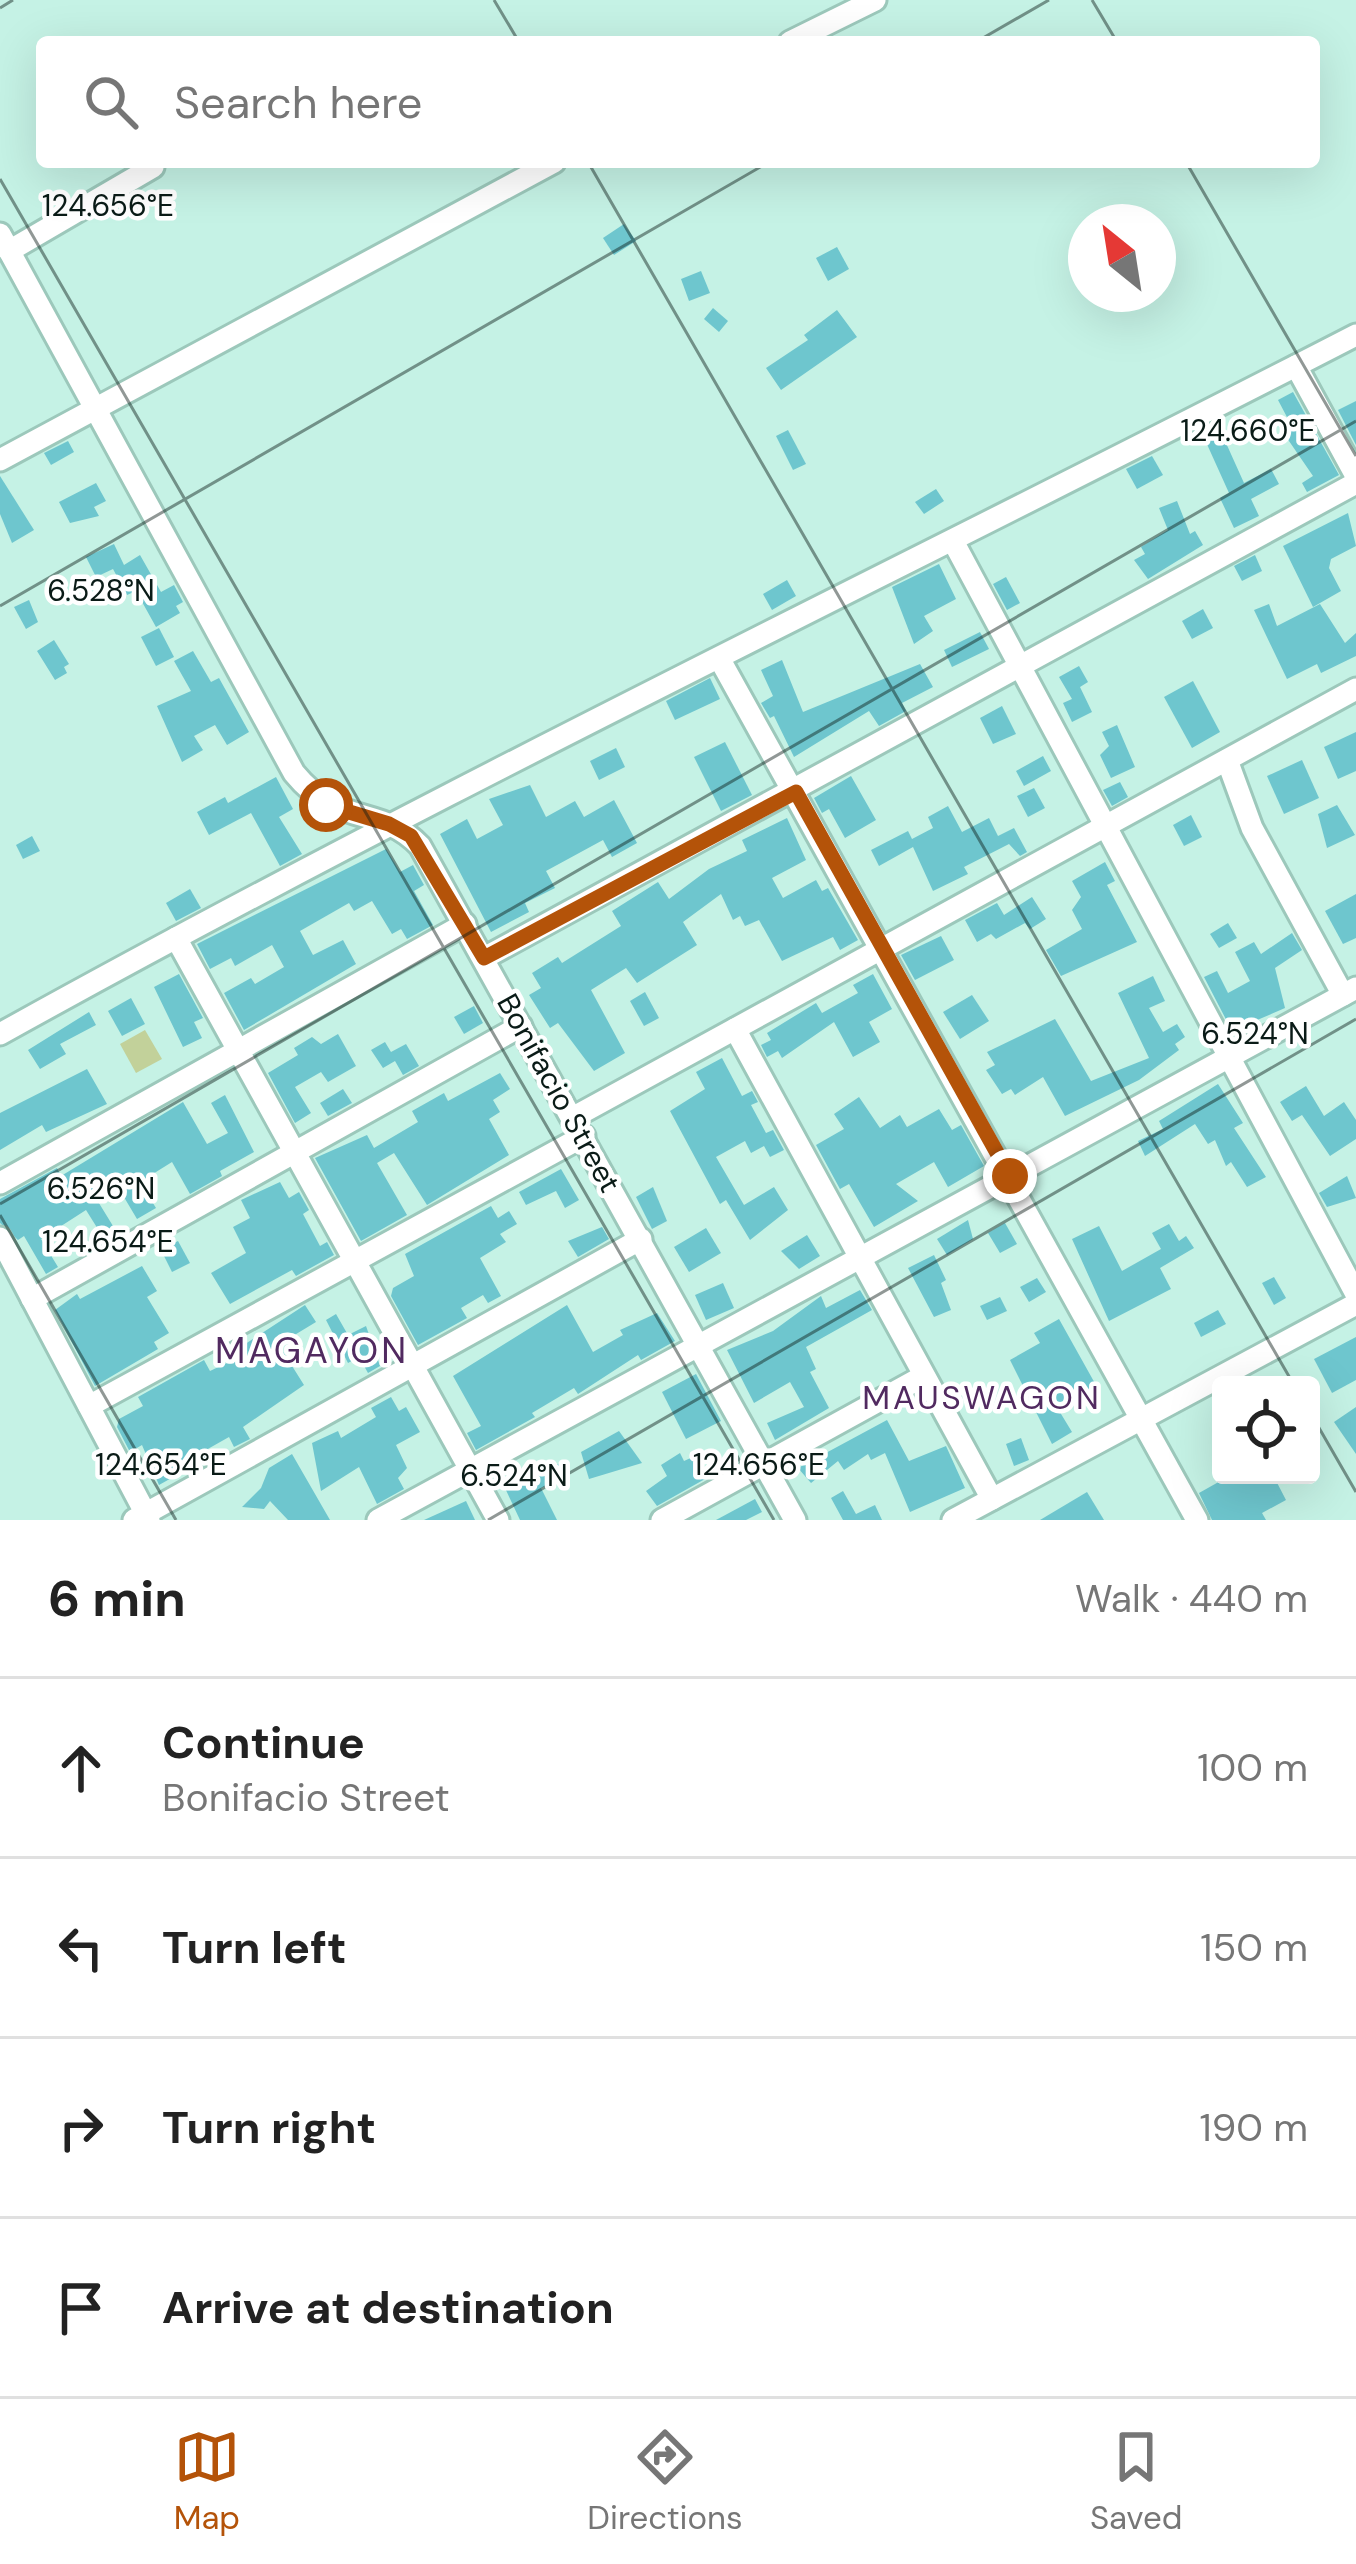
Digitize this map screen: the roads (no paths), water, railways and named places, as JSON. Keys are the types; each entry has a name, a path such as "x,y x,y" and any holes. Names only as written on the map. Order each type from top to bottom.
{"street":[{"path":"802,36 875,0"},
{"path":"4,242 151,168"},
{"path":"0,460 543,168"},
{"name":"Bonifacio Street","path":"4,242 294,773 338,812 389,824 420,846 795,1520"},
{"path":"0,1034 389,824 954,543 1356,335"},
{"path":"484,958 796,792 1356,480 1296,366"},
{"path":"954,543 1356,1294"},
{"path":"719,658 884,948 1197,1520"},
{"path":"89,1406 351,1263 735,1029 1356,689"},
{"path":"378,1520 1350,992 1252,829 1227,760"},
{"path":"0,1183 465,924"},
{"path":"176,938 351,1263 498,1520"},
{"path":"32,1299 521,1027"},
{"path":"735,1029 992,1499"},
{"path":"0,1238 143,1518 408,1364 641,1239"},
{"path":"953,1520 1356,1304"},
{"path":"662,1520 922,1377"}],"district":[{"name":"MAGAYON","path":"312,1350"},
{"name":"MAUSWAGON","path":"982,1397"}]}
